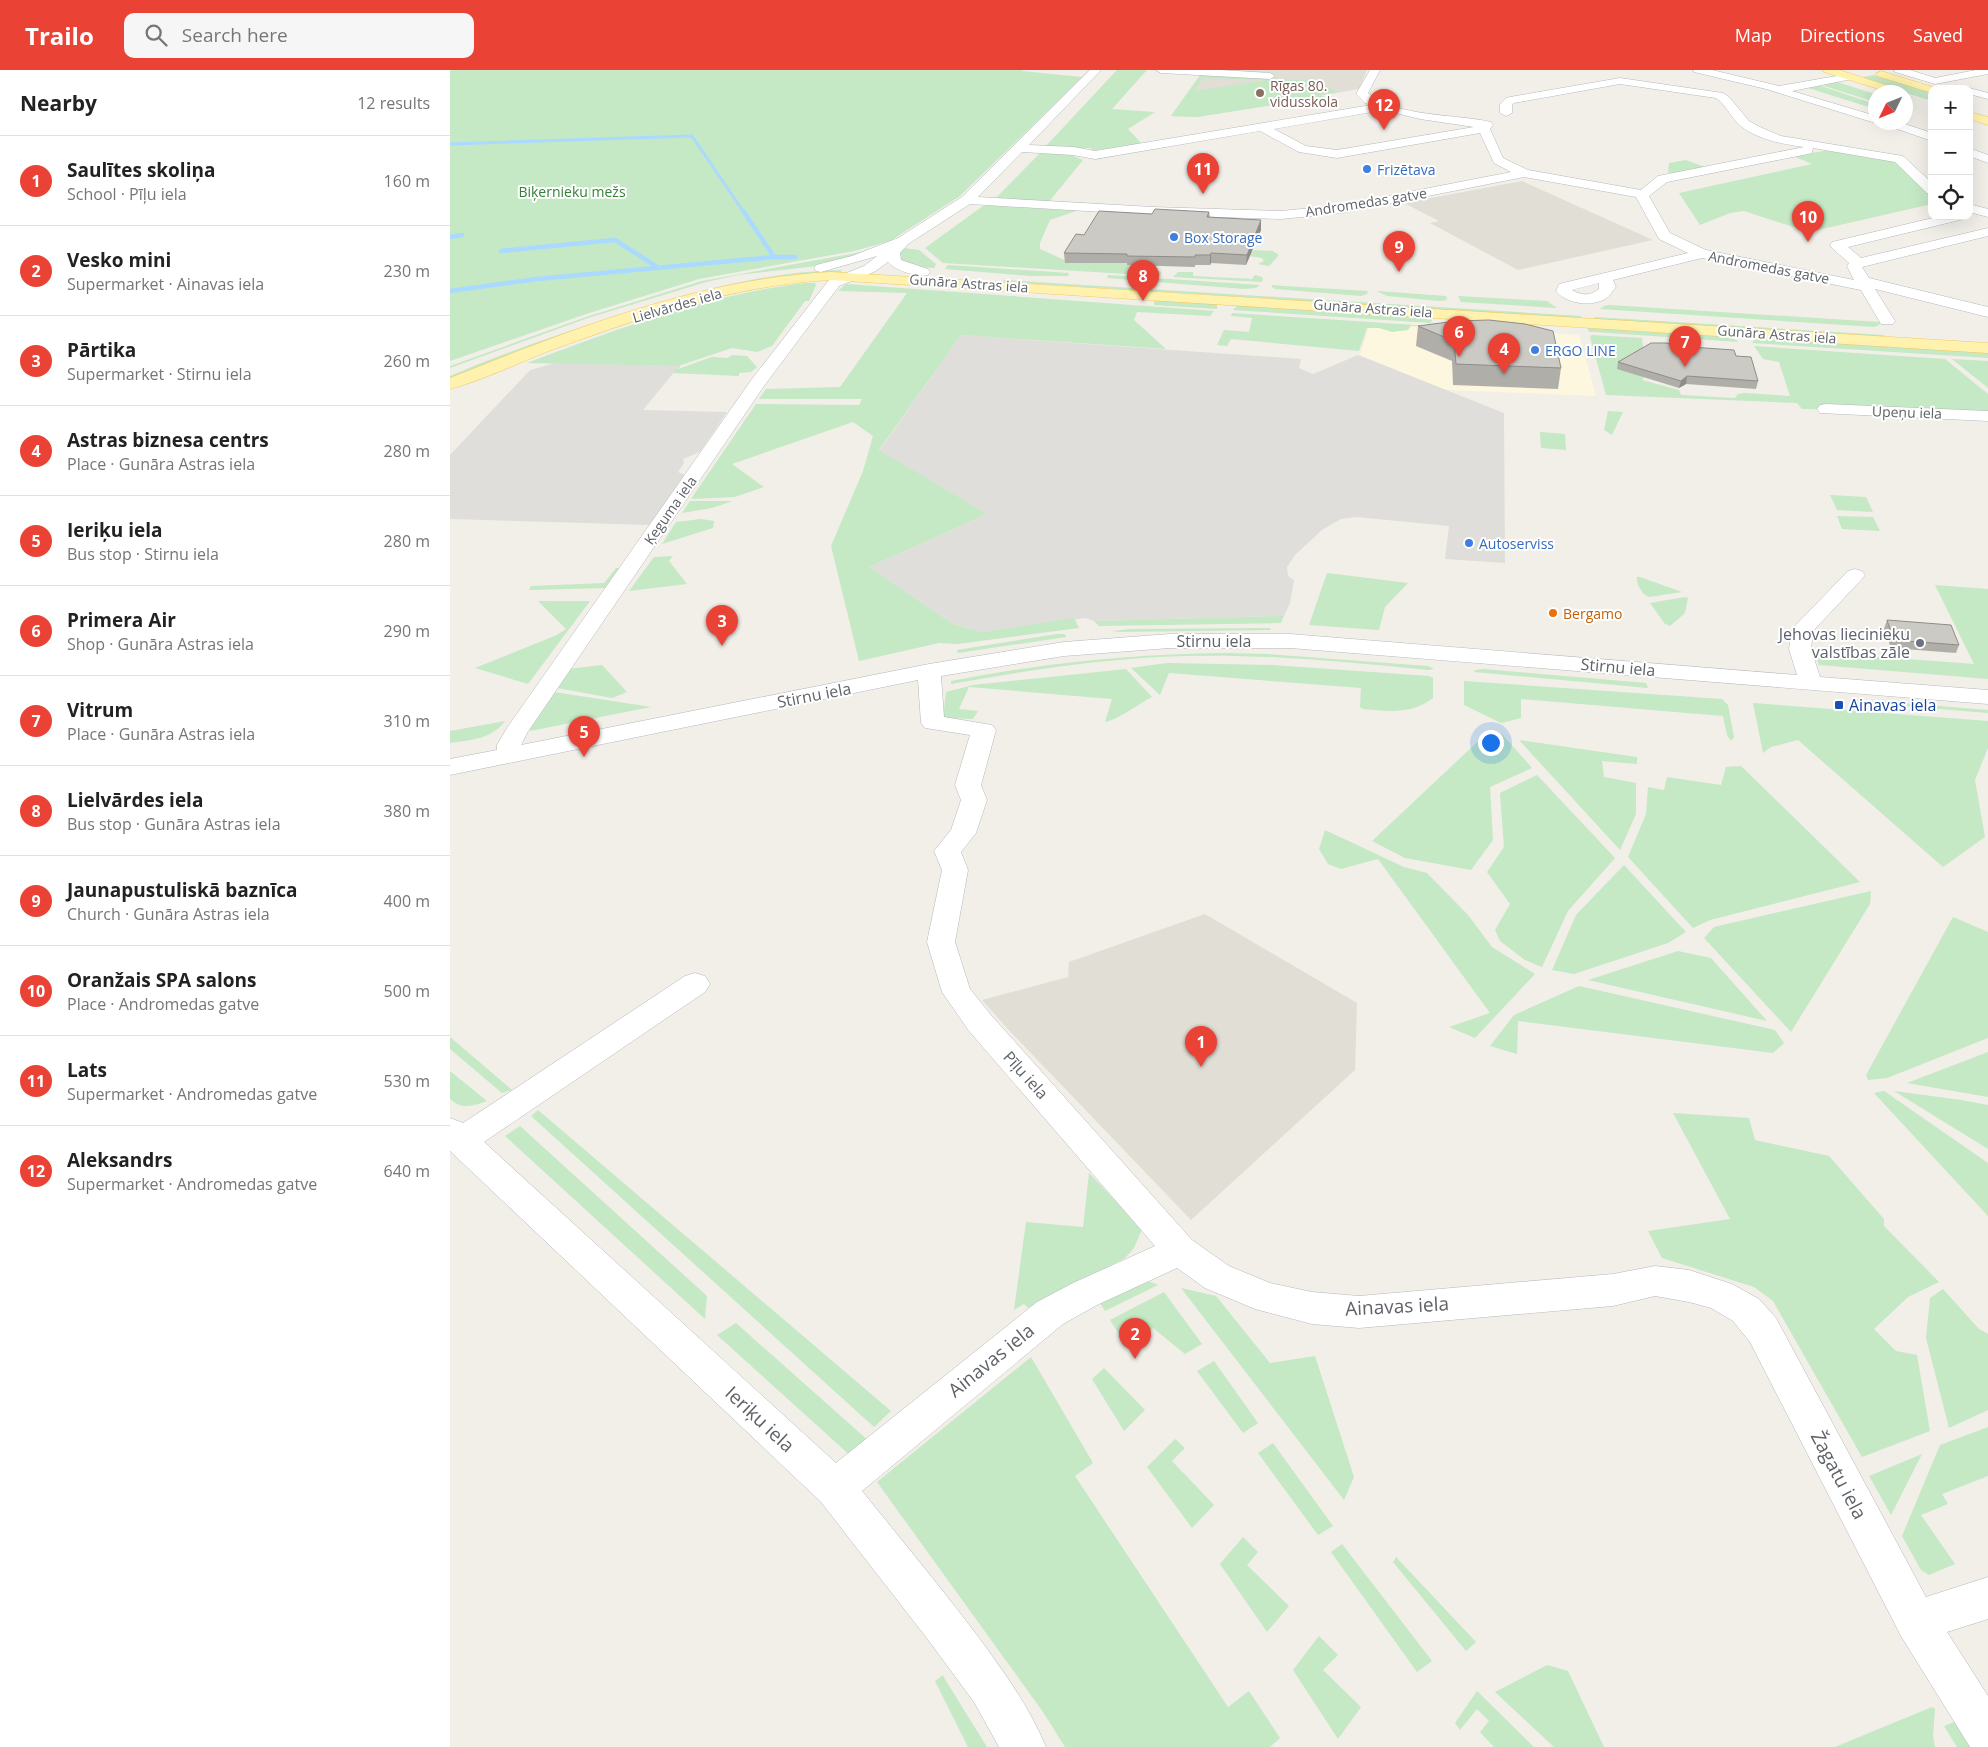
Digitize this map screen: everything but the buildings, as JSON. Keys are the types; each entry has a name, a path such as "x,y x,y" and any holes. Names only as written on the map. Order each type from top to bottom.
{"main road":[{"path":"1828,70 1876,85"},
{"path":"1868,70 1914,84"},
{"path":"1973,103 1988,108"},
{"path":"1973,116 1988,121"},
{"name":"Lielvārdes iela","path":"450,373 529,342 717,283 755,276 821,268 850,272"},
{"name":"Gunāra Astras iela","path":"869,269 923,272 991,280"},
{"name":"Gunāra Astras iela","path":"850,272 1988,338"},
{"name":"Lielvārdes iela","path":"450,384 574,336 689,300 749,284 850,272"},
{"name":"Gunāra Astras iela","path":"1894,332 1988,348"}],"street":[{"name":"Lielvārdes iela","path":"850,272 869,269 898,246 967,200 1096,70"},
{"path":"1162,70 1270,76"},
{"path":"1375,70 1362,94 1364,98 1384,107 1485,127"},
{"path":"1698,70 1779,90 1868,118"},
{"path":"1899,70 1934,85"},
{"path":"1942,70 1988,82"},
{"path":"1914,84 1934,85 1962,76 1988,71"},
{"path":"1262,128 1304,149 1338,154 1485,127 1510,113 1506,104 1510,100 1620,81 1719,95 1779,90 1848,76"},
{"path":"1620,94 1661,86"},
{"path":"1973,92 1988,96"},
{"path":"1719,95 1725,99 1749,127 1800,152"},
{"path":"1020,148 1095,155 1384,107"},
{"path":"1362,111 1385,117 1403,118"},
{"path":"1449,135 1439,128 1457,120"},
{"name":"Andromedas gatve","path":"1485,127 1498,160 1524,173 1641,194 1664,236 1726,264 1792,282 1810,275 1905,292 1988,312"},
{"path":"1910,130 1928,136"},
{"path":"1756,144 1775,140 1899,159 1916,156"},
{"path":"1641,194 1646,193 1663,179 1800,152 1819,146"},
{"path":"1973,153 1988,159"},
{"path":"1899,159 1928,186"},
{"path":"1662,164 1661,172 1663,179"},
{"name":"Andromedas gatve","path":"967,200 1153,211 1281,215 1342,209 1524,173"},
{"path":"1858,263 1837,245 1944,220"},
{"path":"1940,221 1954,229 1982,234"},
{"path":"1894,332 1863,284 1854,266 1858,263 1982,234"},
{"path":"1875,236 1897,243 1905,247 1908,252"},
{"name":"Lielvārdes iela","path":"821,268 898,246"},
{"name":"Gunāra Astras iela","path":"898,246 893,258 896,263 923,272"},
{"path":"850,272 875,253"},
{"path":"1604,277 1702,254"},
{"path":"1680,260 1726,264"},
{"name":"Ķeguma iela","path":"510,756 509,745 514,733 758,383 834,283 850,272"},
{"path":"1905,292 1924,287 1972,302"},
{"name":"Upeņu iela","path":"1826,409 1988,416"},
{"path":"1811,682 1799,648 1799,636 1855,574"},
{"name":"Stirnu iela","path":"450,767 929,671 1064,649 1170,641 1290,641 1988,697"},
{"name":"Pīļu iela","path":"929,671 933,723 984,730 968,785 974,800 963,834 970,854 955,870 940,942 957,992 980,1023 1180,1251"},
{"path":"456,1136 695,984"},
{"name":"Ieriķu iela","path":"456,1136 835,1488 941,1622 984,1680 1024,1747"},
{"name":"Ainavas iela","path":"835,1488 1050,1313 1085,1294 1180,1251 1217,1277 1267,1298 1312,1308 1359,1312 1613,1290 1655,1282 1689,1286 1720,1295 1746,1310 1763,1330"},
{"name":"Žagatu iela","path":"1763,1330 1916,1621 1988,1736"},
{"path":"1916,1621 1988,1598"}],"shaded area":[{"name":"Rīgas 80. vidusskola","path":"1193,70 1367,70 1359,89 1197,117 1171,116 1203,71"},
{"path":"1522,181 1653,240 1518,270 1430,223 1439,221 1404,203"},
{"path":"1413,324 1579,335 1596,396 1446,390 1360,355 1369,327"},
{"path":"961,335 1301,359 1299,368 1313,374 1358,355 1504,413 1505,563 1445,559 1449,526 1356,517 1341,519 1322,530 1295,555 1287,567 1288,576 1294,580 1290,603 1284,616 1094,621 1085,618 982,632 953,624 869,567 987,514 879,451"},
{"path":"555,363 679,366 643,410 727,412 700,452 683,459 684,463 678,472 685,475 650,525 450,519 450,455 530,370"},
{"path":"1205,914 1357,1003 1355,1070 1191,1220 982,1000 1068,977 1069,962"}],"green space":[{"name":"Biķernieku mežs","path":"450,70 1023,70 1082,77 960,196 890,241 854,251 699,279 586,314 450,361"},
{"path":"1117,70 1147,70 1112,109 1155,112 1128,129 1142,144 1090,151 1092,148 1044,148"},
{"name":"Rīgas 80. vidusskola","path":"1201,74 1315,81 1337,92 1321,95 1325,97 1197,117 1171,116","holes":["1203,78 1267,80 1195,91"]},
{"path":"1874,75 1906,85 1881,85 1858,78"},
{"path":"1837,82 1868,92 1868,100 1821,85"},
{"path":"1818,85 1868,102 1868,107 1805,87"},
{"path":"1913,87 1928,92 1928,100 1913,95"},
{"path":"1824,151 1894,160 1928,190 1928,205 1809,232 1744,211 1730,213 1700,225 1679,193 1812,164 1793,156"},
{"path":"1041,152 1066,153 1083,160 1048,203 995,199"},
{"path":"1686,160 1705,167 1673,174 1668,172 1669,163"},
{"path":"983,206 1076,211 1050,220 1040,243 1040,249 1071,263 1127,263 1136,265 1136,270 1159,271 1161,272 1160,276 943,263 925,248"},
{"path":"882,246 834,264 738,275 706,282 588,318 450,368 450,366 586,317 702,281 856,253"},
{"path":"904,248 919,250 936,264 934,268 917,267 900,262 898,254"},
{"path":"1254,250 1273,251 1279,255 1269,266 1258,264 1264,261 1262,258 1249,256"},
{"path":"948,265 1069,273 1068,276 1030,276 945,269"},
{"path":"841,270 839,273 760,281 450,380 450,376 513,351 576,329 701,291 755,279"},
{"path":"1178,272 1193,272 1193,276 1252,279 1255,275 1263,279 1262,282 1173,277"},
{"path":"1108,275 1260,285 1256,288 1244,289 1107,278"},
{"path":"1004,280 1581,316 1580,318 1003,282"},
{"path":"815,283 816,285 809,301 805,301 772,346 757,352 732,348 681,365 678,369 712,357 747,356 757,367 751,372 739,373 739,376 673,373 678,366 527,363 664,314 734,295"},
{"path":"846,284 1214,311 1210,316 1137,312 1134,320 1166,349 961,335 879,450 987,514 869,567 953,624 982,632 1074,618 1079,628 958,644 939,643 859,661 831,546 863,471 873,436 853,422 732,464 764,487 735,497 691,499 756,404 859,405 862,399 759,399 766,389 840,387 907,293 838,291"},
{"path":"1272,285 1368,291 1367,294 1361,296 1275,289"},
{"path":"1377,291 1446,296 1447,300 1387,296"},
{"path":"1458,296 1547,301 1557,308 1461,302"},
{"path":"1154,301 1215,303 1217,309 1154,305"},
{"path":"1239,304 1429,317 1432,319 1431,323 1233,310"},
{"path":"1609,305 1880,322 1879,325 1874,327 1600,309"},
{"path":"1232,313 1431,326 1411,326 1408,330 1392,332 1379,328 1367,328 1359,351 1231,339 1227,346 1217,345 1224,330 1249,332 1252,318 1231,316"},
{"path":"1595,317 1884,335 1884,337 1593,319"},
{"path":"1586,325 1730,337 1739,342 1589,332"},
{"path":"1592,335 1642,338 1643,347 1649,348 1618,369 1644,377 1642,380 1679,390 1681,395 1735,398 1738,394 1745,393 1790,396 1779,362 1763,359 1754,346 1945,359 1988,394 1988,413 1802,409 1797,403 1606,395 1590,337"},
{"path":"1761,338 1988,353 1988,358 1752,343 1754,340"},
{"path":"1952,359 1988,361 1988,388"},
{"path":"1608,411 1623,412 1612,435 1604,430"},
{"path":"1540,432 1565,434 1566,450 1541,448"},
{"path":"1830,495 1866,497 1873,512 1837,510"},
{"path":"690,501 733,501 712,508 682,513"},
{"path":"1837,516 1873,517 1880,531 1842,529"},
{"path":"701,519 714,521 713,528 662,544 676,522"},
{"path":"673,556 669,561 687,584 629,591 654,557"},
{"path":"616,568 621,568 606,588 529,590 531,586 604,583"},
{"path":"1327,573 1408,583 1385,607 1379,630 1309,625"},
{"path":"1637,577 1682,592 1649,597 1640,589"},
{"path":"1935,585 1988,589 1988,679 1819,665 1814,652 1974,664"},
{"path":"1688,598 1685,613 1670,626 1665,624 1650,603"},
{"path":"538,601 590,601 528,684 475,668 557,635 566,629"},
{"path":"1284,616 1281,623 1099,626 1094,621"},
{"path":"1270,628 1271,630 1111,631 1131,629"},
{"path":"1065,634 1066,637 958,653 957,650"},
{"path":"1266,654 1428,666 1434,669 1277,657 1185,656 1126,659 1009,674 951,684 951,681 1053,664 1156,655"},
{"path":"1167,663 1272,665 1429,676 1433,678 1433,698 1416,707 1399,711 1363,709 1360,707 1361,688 1169,673 1160,695 1131,668"},
{"path":"602,665 627,692 612,698 557,688 568,669"},
{"path":"1126,669 1152,697 1110,721 1105,722 1112,699 969,687 959,709 978,711 973,719 943,718 946,692 973,685"},
{"path":"1484,669 1646,683 1648,688 1474,672 1475,670"},
{"path":"1464,681 1722,699 1728,705 1734,737 1731,741 1727,735 1723,716 1521,699 1521,718 1501,723 1464,705"},
{"path":"554,692 651,707 530,731 530,728"},
{"path":"1852,699 1988,710 1988,713 1854,702"},
{"path":"1753,703 1988,721 1988,748 1975,780 1985,837 1943,867 1798,740 1771,747 1763,753"},
{"path":"505,721 494,732 481,738 450,743 450,731"},
{"path":"1489,731 1502,734 1532,768 1490,787 1493,840 1471,870 1405,858 1372,841"},
{"path":"1519,740 1637,757 1637,764 1602,761 1604,777 1636,783 1636,814 1620,850"},
{"path":"1741,766 1860,882 1710,920 1693,928 1628,857 1646,814 1648,787 1664,790 1667,777 1721,785 1726,767"},
{"path":"1537,775 1615,858 1568,911 1542,967 1525,960 1500,941 1495,930 1510,904 1487,872 1504,847 1500,793"},
{"path":"1325,830 1404,867 1427,873 1468,915 1492,947 1535,974 1475,1038 1449,1027 1490,1013 1378,859 1341,869 1328,864 1319,849"},
{"path":"1624,865 1686,932 1668,943 1574,974 1552,970 1576,915"},
{"path":"1871,891 1870,904 1791,1032 1704,938 1714,927"},
{"path":"1953,917 1988,932 1988,1038 1887,1078 1868,1080 1866,1075"},
{"path":"1678,951 1711,958 1767,1021 1588,980"},
{"path":"1579,986 1775,1030 1784,1043 1773,1053 1518,1021 1517,1054 1490,1046 1514,1015"},
{"path":"450,1037 512,1090 502,1093 450,1049"},
{"path":"1988,1052 1988,1097 1907,1083"},
{"path":"450,1071 487,1101 463,1106 450,1099"},
{"path":"1884,1091 1988,1163 1988,1216 1874,1093"},
{"path":"1894,1091 1988,1105 1988,1149"},
{"path":"538,1110 891,1411 874,1427 531,1116"},
{"path":"1673,1113 1749,1118 1755,1140 1829,1156 1884,1219 1884,1226 1939,1282 1908,1297 1874,1329 1896,1351 1917,1355 1930,1431 1862,1457 1773,1301 1754,1287 1662,1258 1648,1231 1730,1219"},
{"path":"520,1126 707,1296 705,1319 505,1136"},
{"path":"1089,1173 1142,1229 1134,1248 1125,1258 1028,1308 1024,1304 1014,1310 1026,1222 1083,1227"},
{"path":"1148,1281 1158,1285 1105,1311 1096,1297"},
{"path":"1181,1288 1216,1296 1270,1363 1315,1356 1354,1477 1344,1500"},
{"path":"1943,1289 1979,1329 1988,1334 1988,1410 1949,1428 1926,1338 1930,1298"},
{"path":"1164,1292 1202,1344 1185,1354 1153,1328 1141,1338 1130,1327 1119,1334 1110,1320"},
{"path":"736,1323 871,1443 852,1457 717,1335"},
{"path":"1031,1357 1093,1463 1075,1476 1228,1707 1249,1691 1280,1738 1270,1747 1065,1747 1043,1712 877,1482"},
{"path":"1214,1361 1258,1423 1243,1433 1197,1371"},
{"path":"1104,1368 1145,1410 1124,1431 1092,1379"},
{"path":"1988,1427 1988,1476 1942,1494 1948,1504 1921,1515 1955,1564 1929,1575 1921,1570 1902,1536 1940,1445"},
{"path":"1175,1439 1185,1448 1172,1461 1214,1505 1192,1528 1147,1467"},
{"path":"1273,1443 1333,1526 1318,1535 1258,1453"},
{"path":"1922,1454 1891,1515 1869,1476"},
{"path":"1243,1537 1258,1552 1247,1565 1289,1606 1267,1632 1220,1564"},
{"path":"1342,1544 1432,1661 1417,1672 1331,1552"},
{"path":"1396,1557 1476,1642 1466,1651 1393,1562"},
{"path":"1319,1636 1338,1655 1323,1670 1361,1707 1338,1739 1293,1670"},
{"path":"1547,1665 1568,1671 1604,1747 1554,1747 1495,1692"},
{"path":"943,1675 987,1747 968,1747 935,1681"},
{"path":"1477,1691 1534,1747 1494,1747 1480,1732 1489,1721 1477,1709 1460,1730 1455,1723"},
{"path":"1932,1707 1935,1709 1933,1736 1935,1747 1835,1747"},
{"path":"1959,1720 1976,1747 1957,1747 1944,1726"}],"waterway":[{"path":"450,144 692,136 745,214"},
{"path":"744,212 774,257"},
{"path":"450,237 462,235"},
{"path":"501,251 615,240 659,268"},
{"path":"659,268 774,257"},
{"path":"774,257 795,257"},
{"path":"450,291 537,279 659,268"}],"place":[{"name":"Rīgas 80. vidusskola","path":"1260,93"},
{"name":"Aleksandrs","path":"1384,130"},
{"name":"Frizētava","path":"1367,169"},
{"name":"Lats","path":"1203,194"},
{"name":"Box Storage","path":"1174,237"},
{"name":"Oranžais SPA salons","path":"1808,242"},
{"name":"Jaunapustuliskā baznīca","path":"1399,272"},
{"name":"Lielvārdes iela","path":"1143,301"},
{"name":"ERGO LINE","path":"1535,350"},
{"name":"Primera Air","path":"1459,357"},
{"name":"Vitrum","path":"1685,367"},
{"name":"Astras biznesa centrs","path":"1504,374"},
{"name":"Autoserviss","path":"1469,543"},
{"name":"Bergamo","path":"1553,613"},
{"name":"Jehovas liecinieku valstības zāle","path":"1920,643"},
{"name":"Pārtika","path":"722,646"},
{"name":"Ainavas iela","path":"1839,705"},
{"name":"Ieriķu iela","path":"584,757"},
{"name":"Saulītes skoliņa","path":"1201,1067"},
{"name":"Vesko mini","path":"1135,1359"}]}
